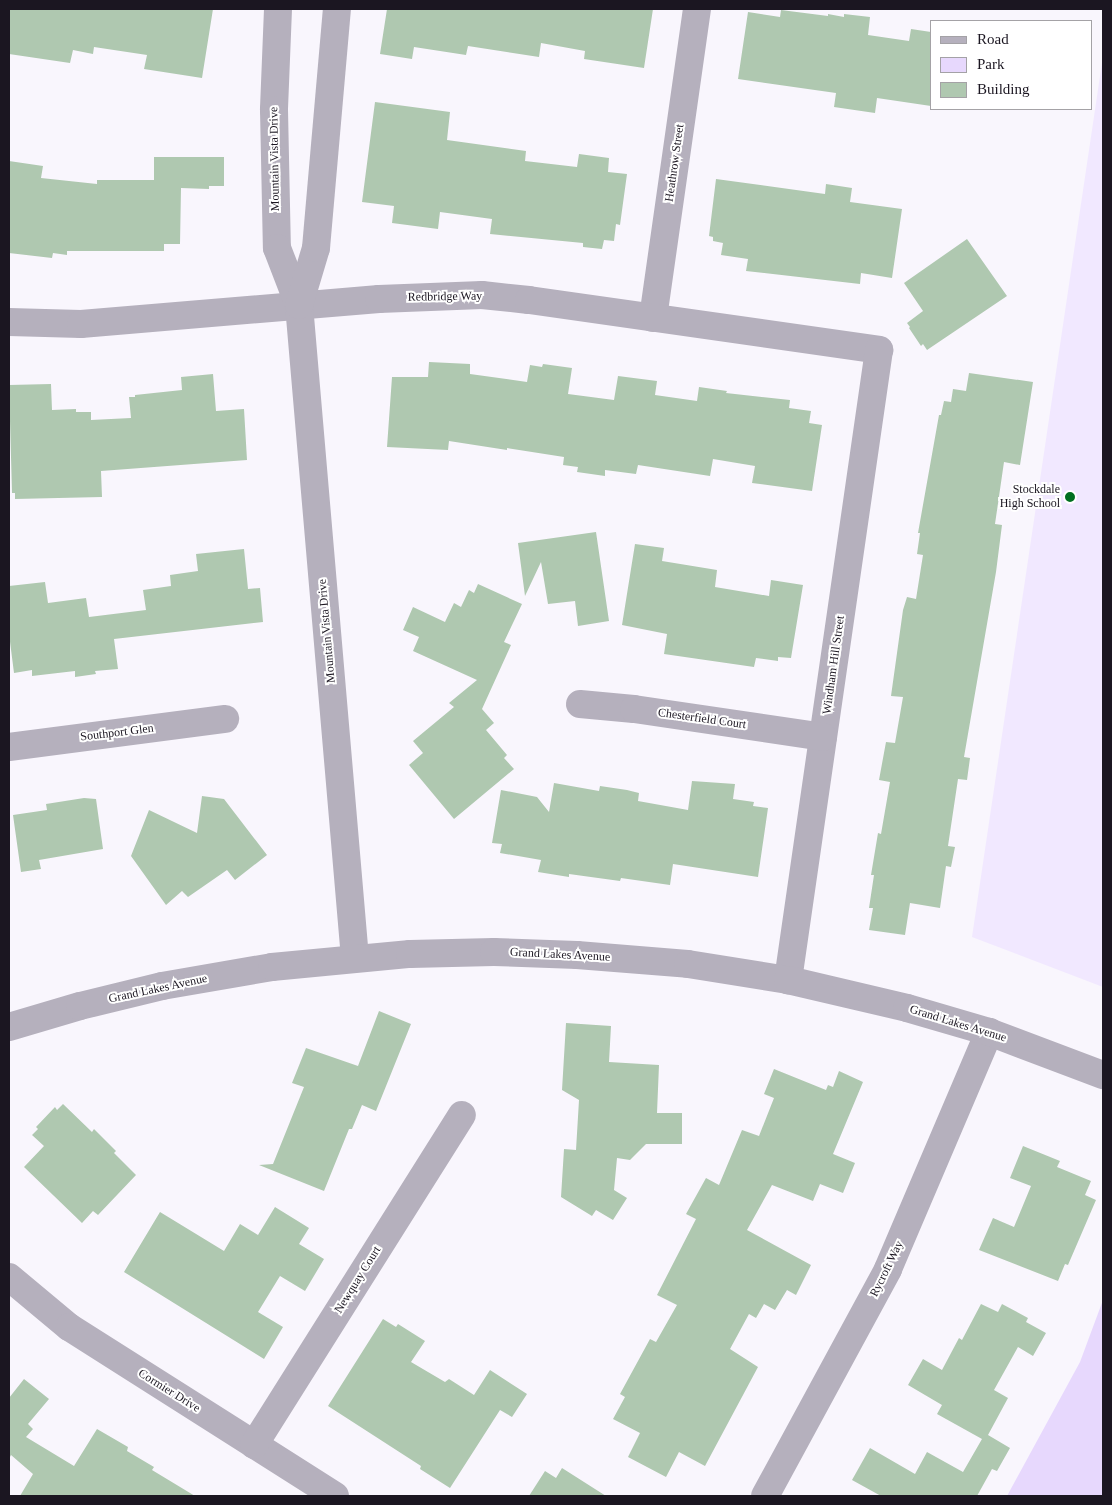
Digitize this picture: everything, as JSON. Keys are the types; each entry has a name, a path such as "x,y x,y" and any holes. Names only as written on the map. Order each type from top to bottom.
{"street":[{"name":"Mountain Vista Drive","path":"278,9 274,110 277,248 299,305 355,958"},
{"name":"Mountain Vista Drive","path":"299,305 316,248 321,166 337,9"},
{"name":"Heathrow Street","path":"653,318 697,9"},
{"name":"Redbridge Way","path":"9,322 81,324 419,296 482,295 879,350"},
{"name":"Windham Hill Street","path":"788,980 879,350"},
{"name":"Chesterfield Court","path":"580,704 634,709 823,737"},
{"name":"Southport Glen","path":"9,747 225,719"},
{"name":"Grand Lakes Avenue","path":"9,1027 80,1006 162,986 272,967 355,958 484,952 577,955 688,964 788,980 907,1008 989,1032 1103,1075"},
{"name":"Rycroft Way","path":"765,1496 888,1269 989,1032"},
{"name":"Newquay Court","path":"254,1445 462,1116"},
{"name":"Cormier Drive","path":"9,1277 69,1328 335,1496"}],"shaded area":[{"name":"Stockdale High School","path":"1103,56 1103,987 972,937"}],"green space":[{"path":"1103,1300 1103,1496 1007,1496 1080,1362"}],"building":[{"path":"9,9 213,9 202,78 144,69 147,55 94,47 93,54 73,50 70,63 9,54"},
{"path":"387,9 653,9 644,68 584,59 585,51 541,43 539,57 468,46 466,55 414,47 412,59 380,54"},
{"path":"781,10 828,16 828,14 844,17 844,14 870,17 868,35 909,41 911,29 930,32 930,106 877,98 875,113 834,107 836,93 738,79 748,12 780,17"},
{"path":"375,102 450,112 447,140 526,151 525,161 577,167 579,154 609,158 608,172 627,174 620,225 616,224 614,241 604,240 602,249 583,247 583,243 490,234 492,219 440,212 438,229 392,223 394,206 362,202"},
{"path":"154,157 224,157 224,186 209,186 209,189 181,188 180,244 164,244 164,251 67,251 67,255 53,253 52,258 9,253 9,161 43,166 41,178 97,184 97,180 154,180"},
{"path":"716,179 825,194 826,184 852,188 850,202 902,209 892,278 861,273 860,284 746,271 748,259 721,255 723,243 713,241 713,237 709,236"},
{"path":"967,239 1007,296 927,350 923,344 921,346 907,323 923,311 904,283"},
{"path":"429,362 470,364 470,374 527,382 530,365 542,367 543,364 572,368 568,394 614,400 618,376 657,381 655,395 697,401 699,387 727,391 726,393 790,400 789,408 811,411 809,423 822,425 812,491 752,483 755,466 713,459 710,476 638,465 636,474 605,470 605,476 577,472 578,467 563,465 564,457 507,448 507,450 449,441 448,450 387,447 392,377 428,377"},
{"path":"969,373 1033,382 1020,465 1004,462 995,524 1002,525 996,572 964,757 970,758 967,780 958,779 948,846 955,847 951,867 946,866 940,908 910,903 905,935 869,930 873,908 869,908 874,875 871,875 878,833 881,834 890,782 879,780 886,742 895,743 903,697 891,696 903,610 907,597 916,599 923,555 917,554 920,533 918,533 939,415 941,415 944,401 951,402 953,389 966,391"},
{"path":"213,374 216,411 244,409 247,460 101,471 102,497 15,499 15,493 12,493 9,385 51,384 52,410 76,409 76,412 91,412 91,420 131,418 129,397 182,390 181,377"},
{"path":"596,532 609,621 578,626 575,601 548,604 541,562 525,596 518,543"},
{"path":"635,544 664,548 662,561 717,570 715,587 769,596 771,580 803,585 791,658 778,657 778,661 756,658 754,667 664,654 667,634 622,625"},
{"path":"244,549 248,589 260,588 263,622 114,639 118,669 95,671 96,674 75,677 75,671 32,676 32,670 14,673 9,634 9,586 45,582 48,603 86,598 89,617 146,610 143,590 171,586 170,575 198,571 196,554"},
{"path":"478,584 522,604 504,642 511,645 482,709 494,723 486,730 507,755 504,758 514,769 454,819 409,765 423,753 413,741 454,707 449,703 477,680 413,651 419,637 403,630 413,607 445,622 454,603 461,607 469,590 474,593"},
{"path":"692,781 735,784 733,799 754,802 753,806 768,808 758,877 673,864 670,885 621,878 620,881 569,874 569,877 538,872 541,860 500,853 502,844 492,843 501,790 537,797 549,812 554,783 599,791 600,786 627,790 639,793 638,801 688,810"},
{"path":"202,796 224,799 267,855 235,880 227,870 188,897 182,891 166,905 131,856 149,810 197,833"},
{"path":"84,798 96,799 103,849 39,860 41,869 21,872 13,815 47,810 46,804"},
{"path":"379,1011 411,1024 376,1111 362,1105 352,1129 349,1129 324,1191 259,1165 273,1164 304,1087 292,1083 306,1048 358,1066"},
{"path":"566,1023 611,1026 609,1062 659,1065 657,1113 682,1113 682,1144 646,1144 630,1160 617,1158 614,1190 627,1198 613,1220 596,1210 592,1216 561,1197 564,1149 576,1150 579,1100 562,1090"},
{"path":"774,1069 826,1090 828,1085 833,1087 839,1071 863,1082 833,1154 855,1163 843,1193 820,1184 813,1201 772,1185 747,1230 811,1265 796,1295 787,1290 775,1310 764,1304 756,1318 749,1314 730,1349 758,1367 705,1466 679,1452 666,1477 628,1457 640,1433 613,1419 625,1397 620,1394 650,1339 656,1342 677,1305 657,1295 696,1219 686,1214 706,1178 719,1185 742,1130 759,1136 774,1098 764,1094"},
{"path":"63,1104 92,1132 94,1129 136,1175 98,1215 93,1211 82,1223 24,1167 44,1146 32,1135 38,1129 36,1127 55,1107 57,1110"},
{"path":"1023,1146 1060,1161 1057,1167 1091,1181 1085,1195 1096,1200 1068,1265 1065,1264 1058,1281 979,1250 993,1218 1014,1227 1031,1186 1010,1178"},
{"path":"275,1207 309,1228 299,1244 324,1259 305,1291 280,1276 258,1312 283,1327 264,1359 124,1272 160,1212 224,1251 240,1224 258,1235"},
{"path":"981,1304 998,1312 1002,1304 1028,1318 1026,1322 1046,1333 1033,1356 1018,1347 994,1390 1008,1398 988,1435 1010,1448 997,1471 992,1469 977,1496 881,1496 852,1480 870,1448 915,1474 927,1452 963,1472 982,1439 937,1414 942,1405 908,1385 923,1359 942,1370 959,1338 962,1340"},
{"path":"383,1319 396,1327 398,1324 425,1341 411,1362 445,1382 449,1379 474,1395 490,1370 527,1394 512,1417 500,1410 450,1488 420,1469 421,1466 328,1406"},
{"path":"24,1379 49,1399 28,1424 33,1429 26,1437 74,1466 97,1429 128,1447 127,1451 154,1467 152,1470 195,1496 20,1496 33,1474 11,1455 9,1459 9,1398"},
{"path":"562,1468 606,1496 529,1496 545,1471 556,1478"}],"place":[{"name":"Stockdale High School","path":"1070,497"}]}
